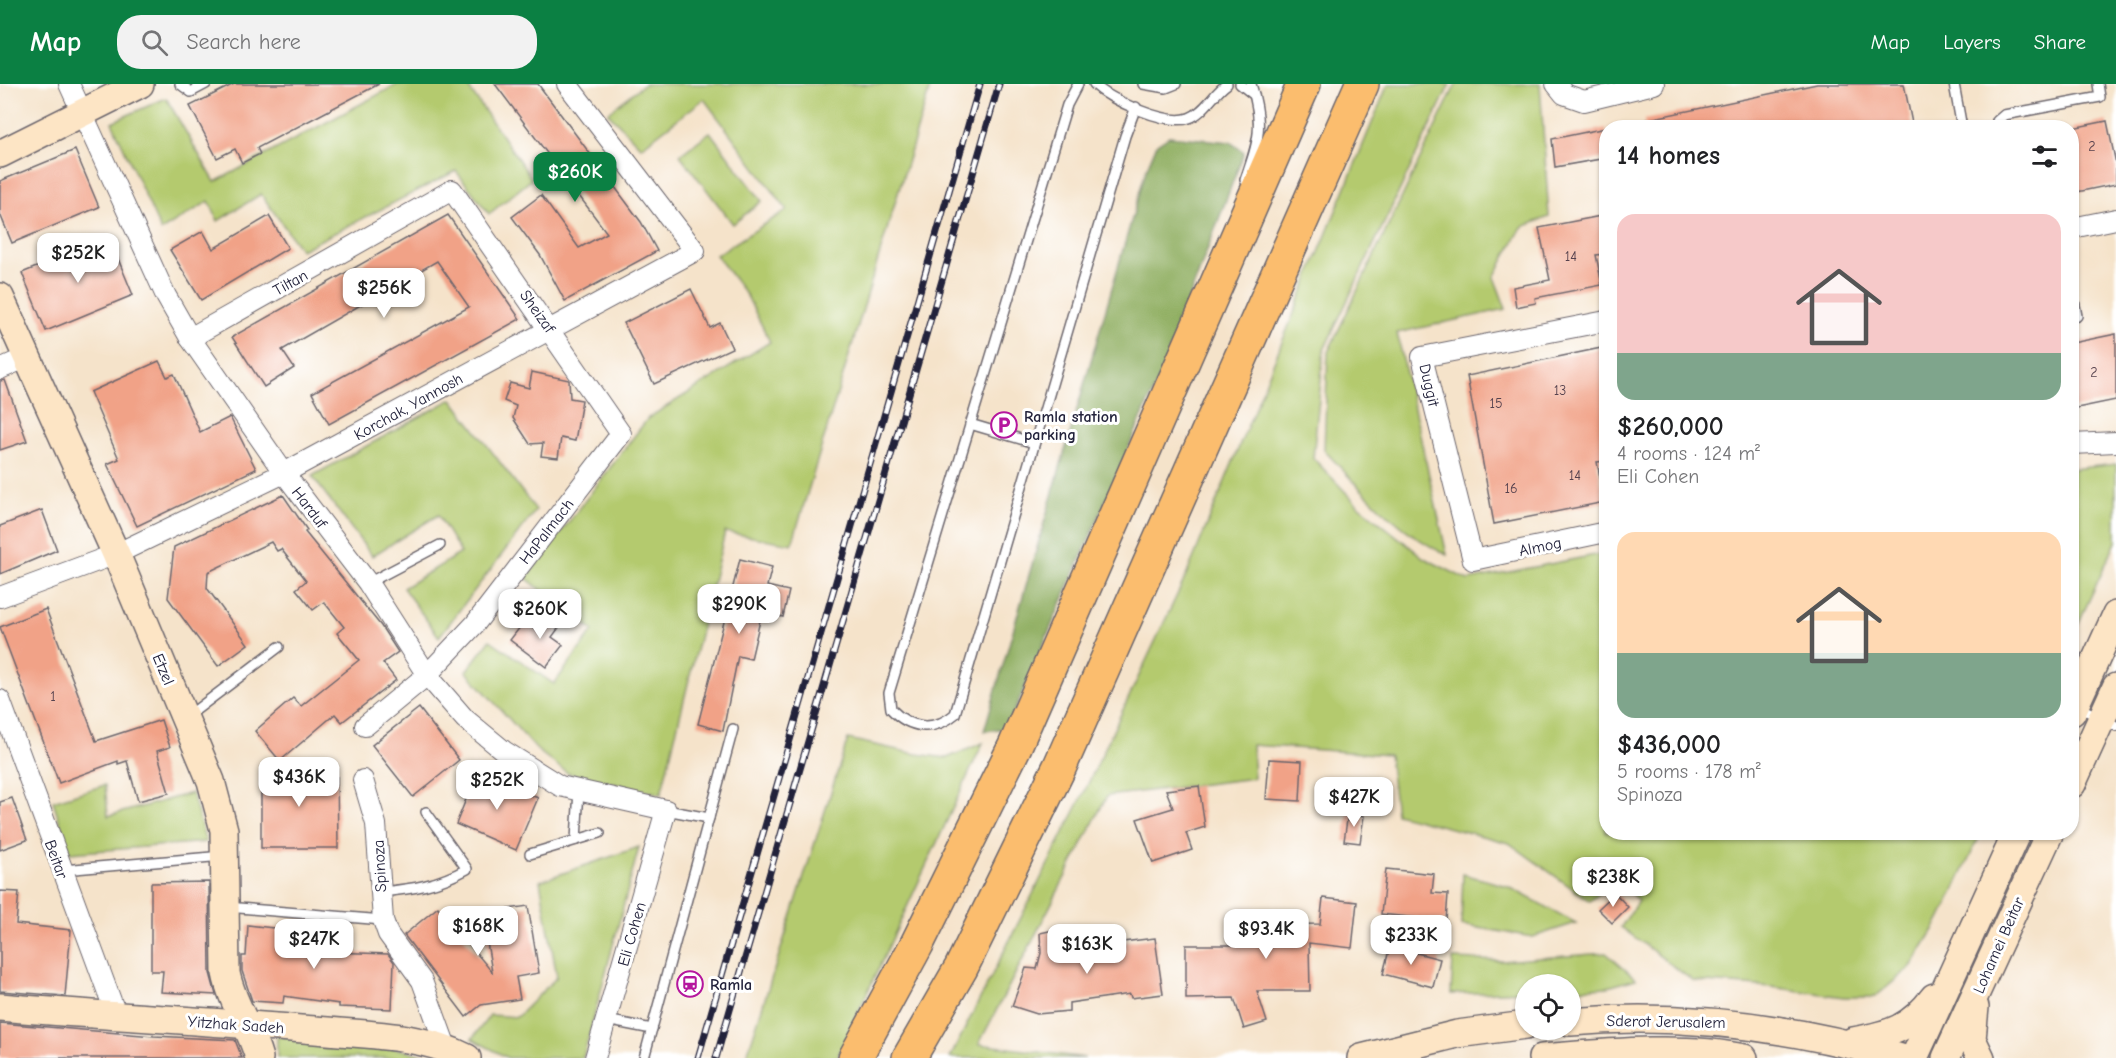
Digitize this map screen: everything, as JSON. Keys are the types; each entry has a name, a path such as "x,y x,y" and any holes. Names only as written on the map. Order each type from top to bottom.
{"highway":[{"path":"855,1058 917,944 1015,746 1304,84"},
{"path":"909,1058 961,968 1060,766 1362,84"}],"street":[{"name":"Harduf","path":"69,84 166,296 190,338 284,473 368,583 427,675 465,719 504,752 560,786 666,810"},
{"path":"0,154 81,111 141,84"},
{"name":"Korchak, Yannosh","path":"0,597 116,554 284,473 695,251 567,84"},
{"path":"1556,84 1564,94 1584,101 1654,84"},
{"name":"Tiltan","path":"190,338 452,190"},
{"name":"Sheizaf","path":"452,190 550,328 621,434"},
{"path":"2079,227 2116,219"},
{"name":"Etzel","path":"0,297 116,554 211,781 224,830 227,907 225,973 229,991 255,1044 259,1058"},
{"name":"Duggit","path":"1473,560 1422,357 1599,322"},
{"path":"0,369 27,357"},
{"name":"HaPalmach","path":"365,726 427,675 475,624 621,434"},
{"path":"2079,444 2116,442"},
{"name":"Almog","path":"1473,560 1599,533"},
{"path":"2079,696 2116,615"},
{"path":"2079,772 2108,723 2116,687"},
{"name":"Beitar","path":"0,700 117,1017"},
{"name":"Spinoza","path":"363,780 376,824 383,920 388,934 422,981 457,1052"},
{"name":"Eli Cohen","path":"595,1058 666,810"},
{"name":"Lohamei Beitar","path":"1914,1058 2013,840"},
{"name":"Lohamei Beitar","path":"1946,1058 2046,840"},
{"path":"1808,1037 1847,1042 1886,1035 1902,1029 1924,1010 1953,972"},
{"path":"1979,988 1972,1039 1981,1058"},
{"name":"Yitzhak Sadeh","path":"0,1007 390,1037 457,1052"},
{"name":"Sderot Jerusalem","path":"1581,1022 1706,1019 1743,1023 1901,1058"},
{"path":"1361,1058 1457,1034 1515,1026"},
{"name":"Sderot Jerusalem","path":"1542,1058 1673,1056 1744,1058"}],"lane":[{"path":"180,84 191,92 206,84"},
{"path":"1077,84 1067,105 889,693 891,709 906,721 918,726 932,727 945,723 955,714 1125,136 1136,108"},
{"path":"1094,84 1112,99 1169,120 1189,118 1227,84"},
{"path":"1143,84 1166,88 1176,84"},
{"path":"1240,84 1256,97"},
{"path":"1242,189 1259,130 1260,115 1251,84"},
{"path":"1954,84 1961,120"},
{"path":"1998,120 2004,115 2100,97 2097,84"},
{"path":"1191,340 1228,232"},
{"path":"970,424 1034,443"},
{"path":"368,583 440,545"},
{"path":"185,719 279,646"},
{"path":"2079,711 2108,723"},
{"path":"644,1058 733,729"},
{"path":"576,840 579,790"},
{"path":"666,810 709,818"},
{"path":"380,892 420,889 444,882 467,869 426,813"},
{"path":"530,854 600,833"},
{"path":"61,870 225,856"},
{"path":"227,907 383,920"},
{"path":"606,1020 652,1029"}],"green space":[{"path":"398,84 466,84 532,179 489,214 456,171 301,250 261,194 218,221 209,201 161,231 112,122 166,98 215,182"},
{"path":"644,84 931,84 792,544 725,532 661,794 567,773 537,750 466,671 490,640 554,684 593,631 526,578 648,418 770,342 747,296 716,255 787,210 704,99 641,147 608,113"},
{"path":"1388,84 1450,84 1324,350 1313,458 1358,505 1424,558 1468,580 1599,554 1599,840 1978,840 1940,920 1911,967 1875,997 1844,997 1771,987 1693,981 1621,927 1638,901 1617,879 1590,901 1509,843 1396,814 1389,755 1252,745 1254,778 1107,796 979,1044 1085,1058 950,1058 1079,803 1186,576"},
{"path":"1456,84 1540,84 1549,217 1522,227 1494,277 1506,309 1397,333 1447,555 1396,522 1324,450 1328,352"},
{"path":"710,132 762,201 733,224 680,155"},
{"path":"1169,136 1230,142 1244,152 1161,373 1007,728 984,731 1146,170 1157,144"},
{"path":"452,399 536,510 439,637 403,588 461,553 438,515 372,556 312,476"},
{"path":"2116,464 2116,542 2079,622 2079,468"},
{"path":"848,739 916,754 947,758 983,743 837,1058 746,1058"},
{"path":"105,785 108,816 192,793 206,842 70,853 53,801"},
{"path":"639,847 583,1058 508,1058 472,1039 490,1015 517,1017 557,977 540,881"},
{"path":"1463,874 1507,886 1576,923 1533,937 1461,925"},
{"path":"1606,953 1636,979 1608,987 1581,988 1581,974 1515,974 1515,991 1451,994 1453,959 1502,961"},
{"path":"277,1036 379,1044 434,1058 277,1058"}],"building":[{"path":"234,84 379,84 257,148 260,154 242,163 235,149 217,158 190,106"},
{"path":"495,84 538,84 641,222 657,251 565,301 540,255 512,217 541,195 579,248 607,233"},
{"path":"1817,84 1904,84 1911,120 1644,120"},
{"path":"2107,121 2116,164 2116,184 2079,192 2079,127"},
{"path":"1599,129 1599,159 1555,167 1552,139"},
{"path":"75,150 99,207 12,243 0,214 0,181"},
{"path":"448,215 520,319 329,424 312,393 469,307 437,261 282,350 294,368 264,387 232,337"},
{"path":"269,216 288,248 201,300 170,250 203,231 213,249"},
{"path":"1599,216 1599,255 1596,255 1599,286 1535,298 1536,303 1516,307 1513,287 1550,280 1539,228"},
{"path":"109,237 133,295 46,331 22,273"},
{"path":"691,289 710,328 720,323 732,348 654,384 624,323"},
{"path":"2116,334 2116,400 2079,408 2079,342"},
{"path":"1599,348 1599,462 1597,462 1599,503 1494,524 1467,376"},
{"path":"159,361 167,377 174,374 200,432 230,417 256,469 137,526 107,464 119,459 90,392"},
{"path":"532,372 569,380 570,398 582,400 575,441 561,438 558,458 541,456 543,443 530,444 513,418 516,406 504,401 510,383 529,388"},
{"path":"5,380 27,441 0,450 0,381"},
{"path":"283,495 307,530 305,532 381,626 398,652 383,663 396,680 342,722 335,714 280,761 255,731 293,698 301,706 359,660 337,633 344,627 324,602 313,610 296,589 306,581 281,549 277,551 271,542 208,572 207,588 248,644 218,666 168,598 174,547"},
{"path":"42,510 57,550 0,574 0,526"},
{"path":"740,559 772,567 767,586 789,591 783,617 762,612 751,659 738,656 723,731 698,724"},
{"path":"46,609 96,741 161,720 170,747 157,751 169,793 138,801 127,761 118,764 118,761 59,783 0,627"},
{"path":"552,612 564,621 552,637 563,645 546,667 510,640 524,622 537,631"},
{"path":"419,708 459,760 413,797 372,745"},
{"path":"1269,759 1302,761 1300,801 1266,799"},
{"path":"261,767 337,767 338,848 261,848"},
{"path":"477,772 538,798 516,850 456,824"},
{"path":"1199,786 1205,827 1186,833 1192,850 1153,863 1137,819 1173,808 1166,790"},
{"path":"12,798 27,840 0,850 0,802"},
{"path":"1348,813 1364,816 1360,843 1344,841"},
{"path":"1386,869 1434,874 1432,893 1448,894 1446,921 1381,914"},
{"path":"209,882 210,973 216,995 161,992 163,971 151,971 151,883"},
{"path":"0,891 19,892 16,924 71,930 65,996 0,991"},
{"path":"1615,893 1628,907 1612,923 1598,909"},
{"path":"1323,898 1357,902 1352,948 1309,943 1310,991 1257,991 1267,1022 1244,1029 1234,998 1186,999 1186,945 1244,945 1243,925 1320,924"},
{"path":"528,906 539,973 516,977 520,999 481,1005 466,1017 404,935 438,907 492,972 482,913"},
{"path":"248,925 333,935 331,952 388,954 394,962 392,1009 339,1007 339,1004 284,996 283,1003 252,1001 242,971 242,956 246,956"},
{"path":"1067,927 1068,957 1124,949 1123,942 1155,938 1163,994 1131,998 1130,994 1069,1003 1069,1011 1037,1014 1012,1006 1026,968 1037,969 1041,953 1040,933"},
{"path":"1390,946 1440,959 1433,987 1383,974"},
{"path":"0,1023 154,1036 235,1040 242,1058 0,1058"}],"railway":[{"path":"698,1058 980,84"},
{"path":"716,1058 999,84"}],"place":[{"name":"Ramla station parking","path":"1004,425"},
{"name":"Ramla","path":"690,984"}]}
